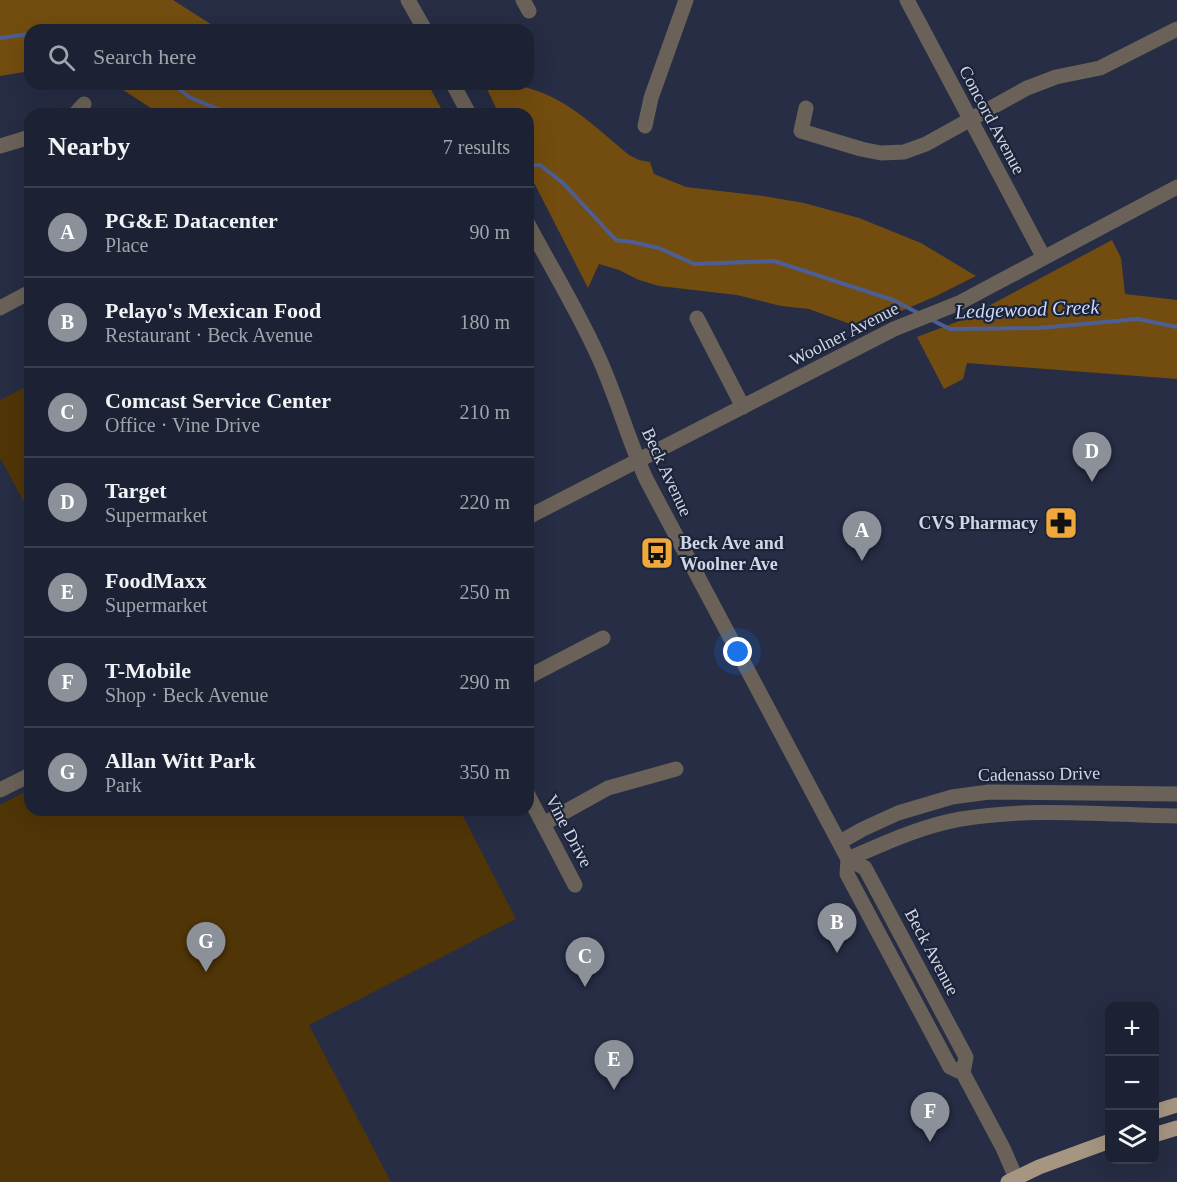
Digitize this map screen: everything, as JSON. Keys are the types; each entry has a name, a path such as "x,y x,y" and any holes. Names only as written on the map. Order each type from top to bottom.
{"main road":[{"path":"1159,1111 1177,1105"},
{"path":"1159,1134 1177,1128"},
{"path":"1014,1181 1039,1167 1105,1143"}],"street":[{"path":"408,0 422,24"},
{"path":"645,126 651,98 686,0"},
{"name":"Concord Avenue","path":"907,0 1044,258"},
{"path":"806,108 801,131 861,149 881,153 904,152 926,144 1028,88 1056,78 1100,68 1177,29"},
{"path":"456,90 466,108"},
{"path":"0,146 24,139"},
{"name":"Woolner Avenue","path":"534,514 894,329 969,298 1176,189"},
{"name":"Beck Avenue","path":"534,235 598,355 638,461 849,859 865,868 966,1057 963,1072 1003,1148 1014,1181"},
{"path":"0,308 24,295"},
{"path":"697,318 743,407"},
{"path":"534,674 603,638"},
{"path":"543,824 608,788 676,769"},
{"path":"0,790 24,778"},
{"name":"Cadenasso Drive","path":"840,842 898,813 952,797 989,792 1177,794"},
{"name":"Vine Drive","path":"534,807 576,885"},
{"path":"849,859 924,828 959,819 992,815 1057,813 1177,816"}],"shaded area":[{"path":"0,0 173,0 211,24 24,24 24,72 0,76"},
{"path":"123,90 431,90 441,108 151,108"},
{"path":"487,90 536,90 569,107 629,155 650,162 654,174 686,187 804,203 859,218 921,243 976,276 934,297 861,328 809,309 781,306 737,295 659,286 599,264 588,288 534,183 534,108 496,108"},
{"path":"1112,240 1121,258 1125,294 1177,300 1177,379 967,363 963,379 944,389 917,337 962,320"},
{"path":"24,388 24,502 0,458 0,400"},
{"path":"24,792 24,816 463,816 516,919 309,1025 391,1182 0,1182 0,805"}],"waterway":[{"name":"Ledgewood Creek","path":"0,38 24,35"},
{"name":"Ledgewood Creek","path":"180,90 189,97 216,108"},
{"name":"Ledgewood Creek","path":"534,165 540,165 563,183 616,240 659,248 694,264 774,261 893,300 920,314"},
{"name":"Ledgewood Creek","path":"932,320 950,329 1039,328 1138,319 1177,327"}],"place":[{"name":"Target","path":"1092,482"},
{"name":"CVS Pharmacy","path":"1061,523"},
{"name":"Beck Ave and Woolner Ave","path":"657,553"},
{"name":"PG&E Datacenter","path":"862,561"},
{"name":"Pelayo's Mexican Food","path":"837,953"},
{"name":"Allan Witt Park","path":"206,972"},
{"name":"Comcast Service Center","path":"585,987"},
{"name":"FoodMaxx","path":"614,1090"},
{"name":"T-Mobile","path":"930,1142"}]}
